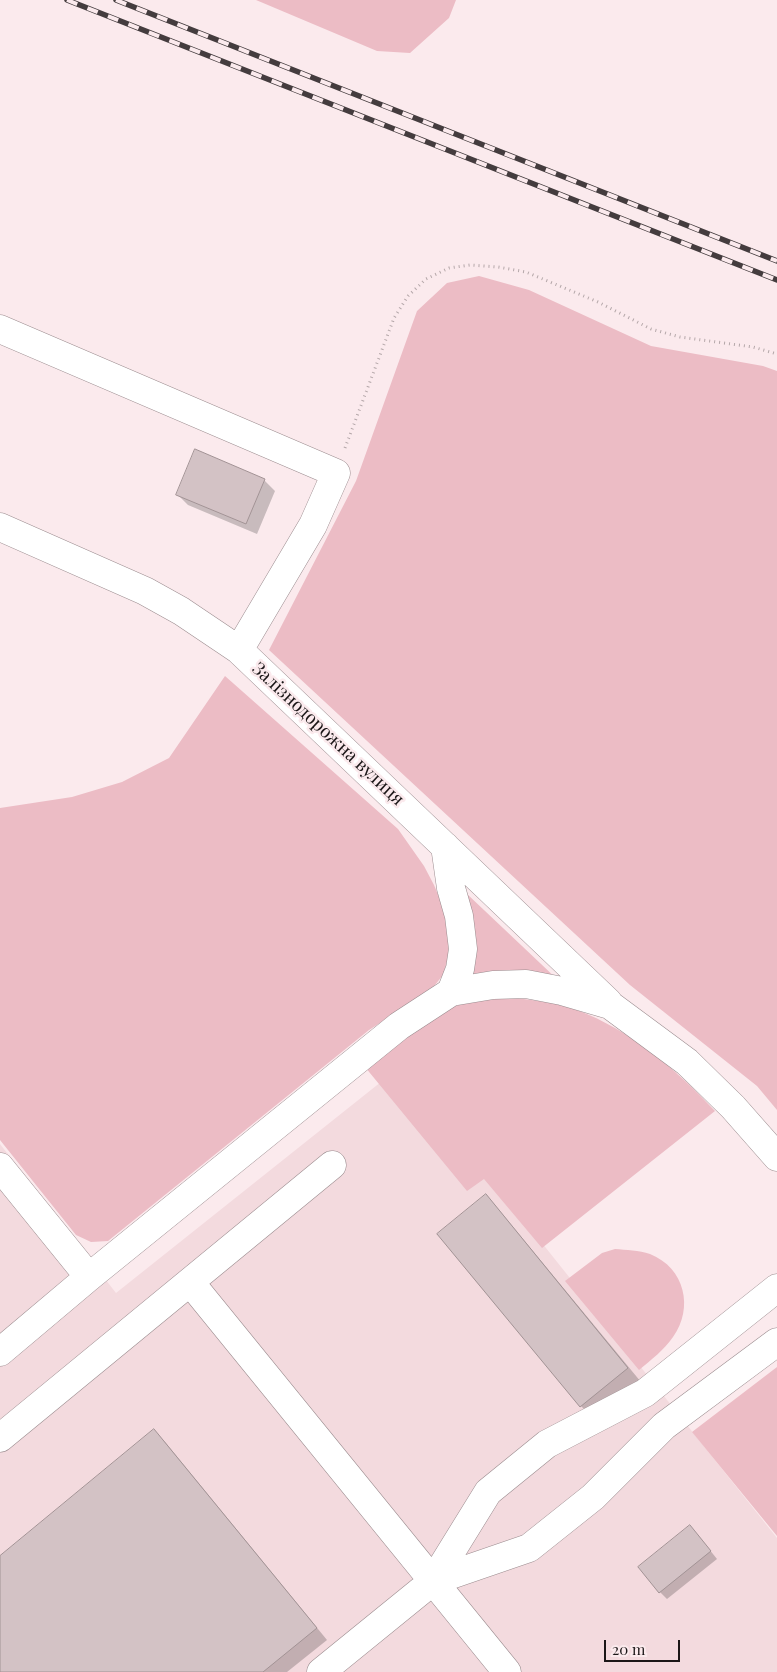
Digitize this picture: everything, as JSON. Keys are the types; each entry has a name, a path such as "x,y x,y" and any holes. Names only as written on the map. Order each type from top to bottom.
{"street":[{"path":"0,329 336,473 313,525 239,650"},
{"name":"Залізнодорожна вулиця","path":"0,527 145,590 182,611 239,650 610,1005"},
{"path":"445,846 451,888 459,916 463,949 460,969 451,992"},
{"path":"0,1352 89,1277 400,1026 451,992 493,986 526,984 562,991 610,1005 687,1062 733,1107 777,1157"},
{"path":"0,1438 332,1166"},
{"path":"0,1167 89,1277"},
{"path":"190,1282 507,1672"},
{"path":"321,1672 433,1581 488,1492 547,1444 646,1393 777,1288"},
{"path":"433,1581 529,1548 592,1497 664,1426 777,1342"}],"path":[{"path":"336,473 394,318 408,296 426,279 448,268 470,265 526,272 598,302 651,329 680,338 754,348 777,354"}],"shaded area":[{"path":"256,0 456,0 449,18 410,53 377,51"},
{"path":"479,276 529,290 651,346 763,366 777,371 777,1110 757,1086 630,985 269,650 356,481 417,311 447,283"},
{"path":"225,676 398,829 424,866 444,909 449,955 443,975 431,990 369,1030 108,1241 91,1242 76,1235 0,1140 0,808 72,797 122,782 169,758"},
{"path":"466,893 559,981 468,976"},
{"path":"516,998 570,1007 615,1028 668,1066 715,1111 542,1248 484,1179 467,1191 365,1067 412,1031 450,1008 476,1001"},
{"path":"401,1066 777,1538 777,1672 0,1672 0,1144 116,1293"},
{"path":"615,1249 646,1253 662,1260 678,1279 682,1290 683,1314 679,1326 666,1346 639,1370 565,1281 602,1253"},
{"path":"777,1367 777,1536 692,1432"}],"building":[{"path":"195,449 265,479 246,524 176,495"},
{"path":"486,1194 628,1368 580,1407 437,1234"},
{"path":"154,1429 317,1628 263,1672 0,1672 0,1556"},
{"path":"690,1525 711,1551 659,1593 638,1567"}],"railway":[{"path":"67,0 777,280"},
{"path":"116,0 777,261"}]}
